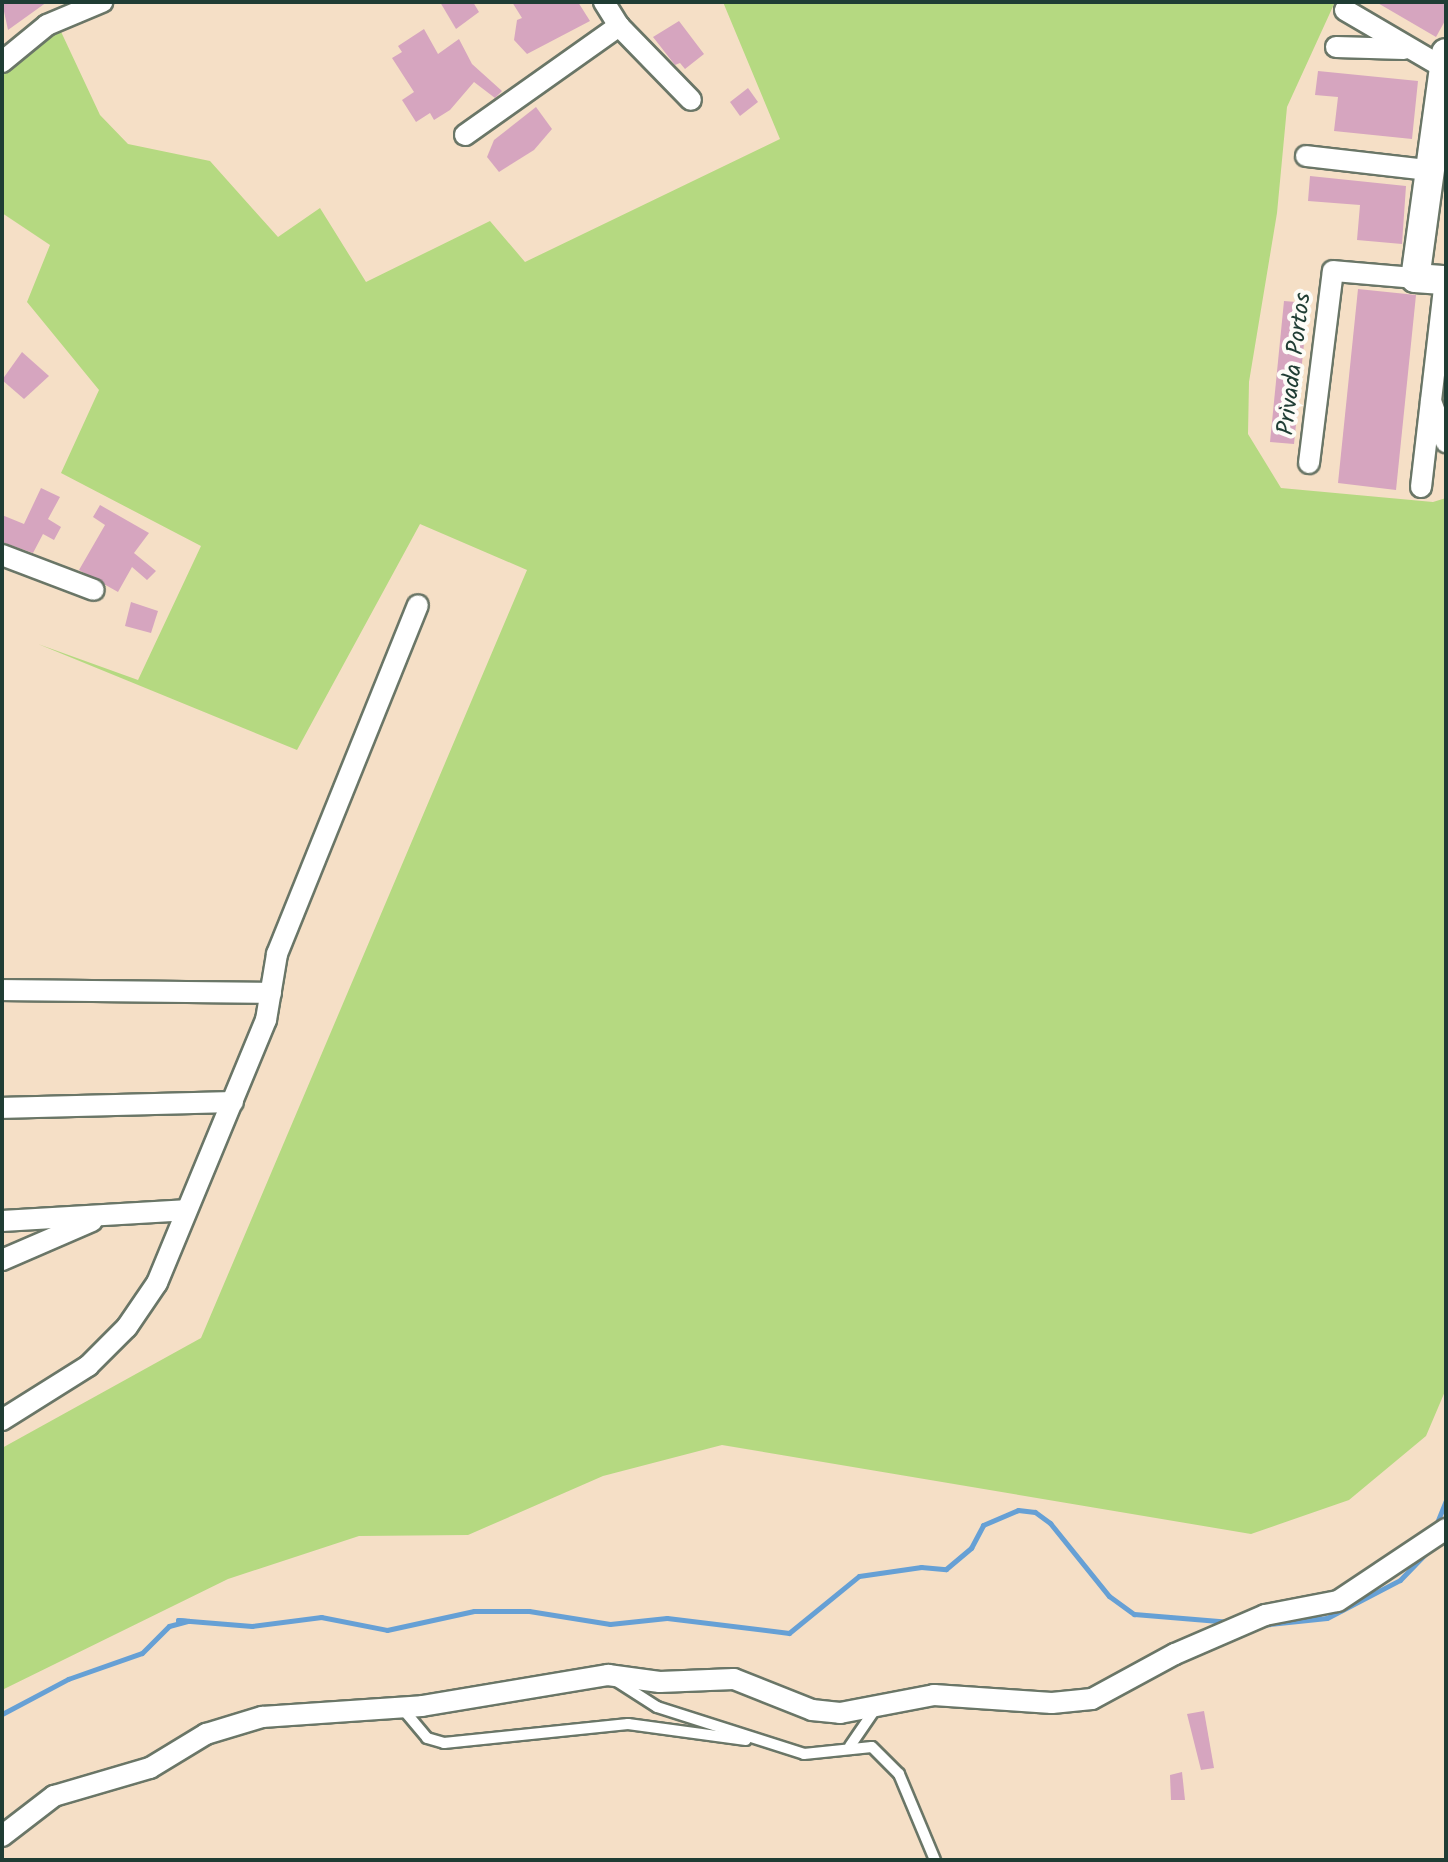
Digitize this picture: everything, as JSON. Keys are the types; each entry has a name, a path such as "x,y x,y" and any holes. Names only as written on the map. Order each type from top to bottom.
{"street":[{"path":"2,62 47,25 102,2"},
{"path":"604,2 619,26 691,100"},
{"path":"1345,10 1407,50 1444,62 1432,185 1415,278 1446,280 1428,393 1421,487"},
{"path":"465,135 619,26"},
{"path":"1336,47 1407,50"},
{"path":"1306,156 1432,185"},
{"name":"Privada Portos","path":"1309,463 1333,271 1415,278"},
{"path":"1428,393 1446,442"},
{"path":"2,555 94,590"},
{"path":"2,1420 88,1366 127,1327 157,1283 266,1020 277,954 418,605"},
{"path":"2,990 271,993"},
{"path":"2,1108 233,1102"},
{"path":"2,1221 185,1210"},
{"path":"2,1260 110,1213"},
{"path":"2,1836 54,1796 150,1768 233,1723 401,1707 608,1675 660,1682 734,1679 812,1710 840,1713 971,1694 1052,1703 1092,1699 1175,1654 1265,1615 1338,1601 1446,1529"}],"lane":[{"path":"608,1675 657,1707 804,1754 850,1746 872,1747 888,1758 935,1860"},
{"path":"850,1746 877,1706"},
{"path":"401,1707 427,1738 444,1743 628,1724 767,1742"}],"green space":[{"path":"723,2 1335,2 1287,107 1277,213 1249,382 1248,434 1281,488 1433,502 1446,498 1446,1389 1426,1436 1349,1500 1251,1534 722,1445 603,1476 468,1535 359,1536 228,1579 2,1690 2,1448 201,1338 527,570 420,524 297,750 38,644 138,680 201,546 61,473 99,390 27,302 50,245 2,213 2,66 56,21 100,115 128,144 210,161 278,237 320,208 366,282 490,221 525,262 780,139"}],"building":[{"path":"2,2 47,2 8,30"},
{"path":"440,2 473,2 479,12 456,29"},
{"path":"512,2 578,2 590,21 527,54 514,40 517,20 522,18"},
{"path":"1376,2 1446,2 1446,19 1436,37"},
{"path":"679,21 704,54 685,69 680,63 675,65 653,37"},
{"path":"424,29 438,54 459,39 472,64 502,91 495,98 474,82 450,110 434,120 430,113 416,122 402,100 414,92 392,58 402,52 398,46"},
{"path":"1318,71 1418,81 1412,139 1334,131 1338,97 1315,95"},
{"path":"748,88 758,102 740,116 730,102"},
{"path":"536,107 552,129 534,150 499,172 487,157 494,140"},
{"path":"1310,176 1406,186 1402,244 1357,240 1360,205 1308,201"},
{"path":"1358,289 1416,295 1396,490 1338,483"},
{"path":"1284,301 1308,303 1294,444 1270,442"},
{"path":"22,352 49,376 24,399 2,380"},
{"path":"41,488 60,497 48,519 61,527 54,540 43,534 33,553 2,542 2,515 24,524"},
{"path":"100,505 149,533 134,553 156,571 147,580 132,567 118,592 79,570 105,525 93,517"},
{"path":"131,602 158,611 151,633 125,626"},
{"path":"1204,1711 1214,1768 1201,1770 1187,1714"},
{"path":"1182,1772 1185,1800 1171,1800 1170,1775"}],"waterway":[{"path":"1434,1530 1446,1501"},
{"path":"2,1714 68,1679 142,1653 169,1626 188,1621 178,1620 252,1626 321,1617 387,1630 474,1611 529,1611 610,1624 667,1618 789,1633 859,1576 921,1567 946,1569 971,1548 983,1525 1018,1510 1035,1512 1050,1523 1109,1596 1134,1614 1231,1622"},
{"path":"1261,1625 1327,1618 1400,1580 1428,1551"}]}
